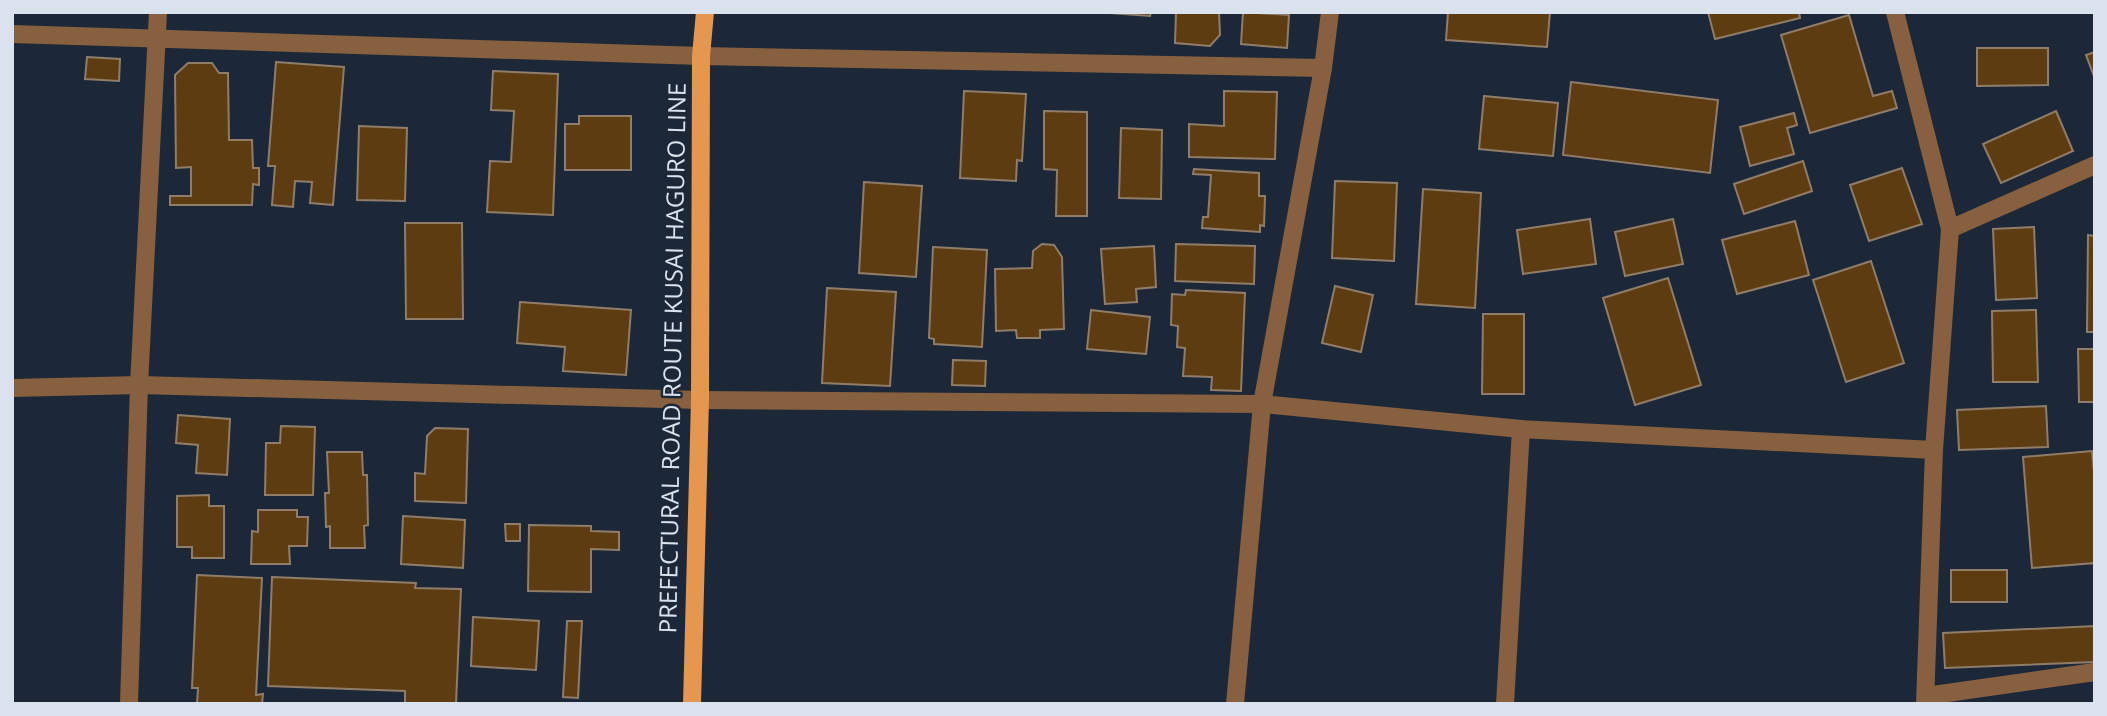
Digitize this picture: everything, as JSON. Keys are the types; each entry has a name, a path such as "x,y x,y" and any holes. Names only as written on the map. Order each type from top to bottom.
{"main road":[{"name":"PREFECTURAL ROAD ROUTE KUSAI HAGURO LINE","path":"692,704 699,400 701,56 705,12"}],"street":[{"path":"129,704 139,386 158,12"},
{"path":"1235,704 1262,404 1323,68 1330,12"},
{"path":"1895,12 1950,229 1934,450 1925,700 2095,672"},
{"path":"12,34 701,56 1323,68"},
{"path":"1950,229 2095,165"},
{"path":"12,388 139,386 699,400 1262,404 1521,429 1934,450"},
{"path":"1505,704 1521,429"}],"building":[{"path":"1096,12 1151,12 1150,16"},
{"path":"1176,12 1219,12 1220,35 1210,46 1175,43"},
{"path":"1243,12 1289,15 1287,48 1241,44"},
{"path":"1448,12 1550,12 1547,47 1446,40"},
{"path":"1708,12 1799,12 1800,18 1715,39"},
{"path":"1849,15 1873,96 1892,91 1897,108 1810,133 1781,35"},
{"path":"1977,48 2048,48 2048,85 1977,86"},
{"path":"2095,52 2095,79 2086,55"},
{"path":"87,57 120,59 119,81 85,79"},
{"path":"276,62 344,67 333,205 310,203 312,182 295,181 293,207 272,205 275,166 268,166"},
{"path":"188,63 212,63 219,73 228,73 229,140 252,140 253,168 259,168 259,185 253,184 252,205 170,205 170,196 191,196 191,167 176,168 175,75"},
{"path":"493,71 558,74 553,215 487,212 490,161 511,162 514,111 491,110"},
{"path":"1571,82 1718,100 1710,173 1563,155"},
{"path":"964,91 1026,94 1022,161 1017,160 1016,181 960,178"},
{"path":"1224,91 1277,92 1275,159 1189,157 1189,124 1224,126"},
{"path":"1484,96 1558,103 1553,156 1479,149"},
{"path":"1044,111 1087,112 1087,216 1056,216 1057,170 1044,169"},
{"path":"2056,111 2073,151 2001,183 1983,144"},
{"path":"1794,113 1797,125 1787,128 1794,154 1750,166 1740,127"},
{"path":"579,116 631,116 631,170 565,170 565,124 579,124"},
{"path":"359,126 407,128 405,201 357,200"},
{"path":"1121,128 1162,130 1161,199 1119,198"},
{"path":"1803,161 1812,191 1744,214 1734,184"},
{"path":"1902,168 1922,224 1869,241 1850,185"},
{"path":"1194,169 1259,173 1259,196 1265,196 1264,226 1260,225 1260,232 1202,228 1203,217 1208,217 1211,175 1193,174"},
{"path":"1335,181 1397,183 1394,261 1332,258"},
{"path":"864,182 922,186 916,277 859,273"},
{"path":"1423,189 1481,193 1475,308 1416,304"},
{"path":"1590,219 1596,264 1523,274 1517,230"},
{"path":"1673,219 1683,264 1625,276 1615,232"},
{"path":"1795,221 1809,275 1737,294 1722,240"},
{"path":"405,223 462,223 463,319 406,319"},
{"path":"2034,227 2037,298 1996,300 1993,229"},
{"path":"2088,235 2095,236 2095,332 2087,332"},
{"path":"1042,244 1054,245 1062,257 1064,329 1040,330 1040,338 1017,338 1016,330 996,331 995,269 1032,268 1033,251"},
{"path":"1176,244 1255,246 1254,284 1175,281"},
{"path":"1154,246 1156,287 1136,289 1137,302 1105,304 1101,249"},
{"path":"933,247 987,250 982,347 934,344 934,339 929,338"},
{"path":"1871,261 1904,363 1846,382 1813,280"},
{"path":"1668,278 1701,385 1635,405 1603,298"},
{"path":"1335,286 1373,295 1361,352 1322,343"},
{"path":"827,288 896,292 890,386 822,383"},
{"path":"1186,290 1245,293 1241,391 1211,390 1212,377 1183,376 1185,348 1177,347 1178,326 1171,325 1172,294 1185,295"},
{"path":"520,302 631,310 626,375 563,371 565,347 517,343"},
{"path":"1091,310 1150,317 1146,354 1087,349"},
{"path":"2036,310 2038,382 1993,382 1992,311"},
{"path":"1483,314 1524,314 1524,394 1482,394"},
{"path":"2078,349 2095,349 2095,402 2079,402"},
{"path":"953,360 986,361 985,386 952,385"},
{"path":"2046,406 2048,447 1959,450 1957,410"},
{"path":"178,415 230,419 227,475 196,473 198,445 176,443"},
{"path":"281,426 315,427 313,495 265,495 266,443 280,443"},
{"path":"435,428 468,429 466,503 415,501 415,473 425,474 427,436"},
{"path":"2092,451 2095,483 2095,563 2032,568 2023,457"},
{"path":"327,452 362,452 363,475 367,475 368,525 364,526 365,548 330,548 330,526 326,527 325,493 329,493"},
{"path":"209,495 209,506 224,506 224,558 192,558 192,547 177,547 177,496"},
{"path":"258,510 297,510 297,517 308,517 307,546 289,546 290,564 251,564 252,531 258,532"},
{"path":"403,516 465,520 463,568 401,564"},
{"path":"505,524 520,524 520,541 506,541"},
{"path":"529,525 591,526 591,531 619,532 619,550 591,549 591,592 528,591"},
{"path":"1951,570 2007,570 2007,602 1951,602"},
{"path":"197,575 262,578 256,695 263,694 262,704 197,704 198,688 192,688"},
{"path":"272,577 416,583 415,588 461,589 456,704 405,704 405,691 268,686"},
{"path":"473,617 539,621 536,670 471,666"},
{"path":"567,621 582,621 578,698 563,697"},
{"path":"2095,626 2095,662 1945,668 1943,633"}]}
